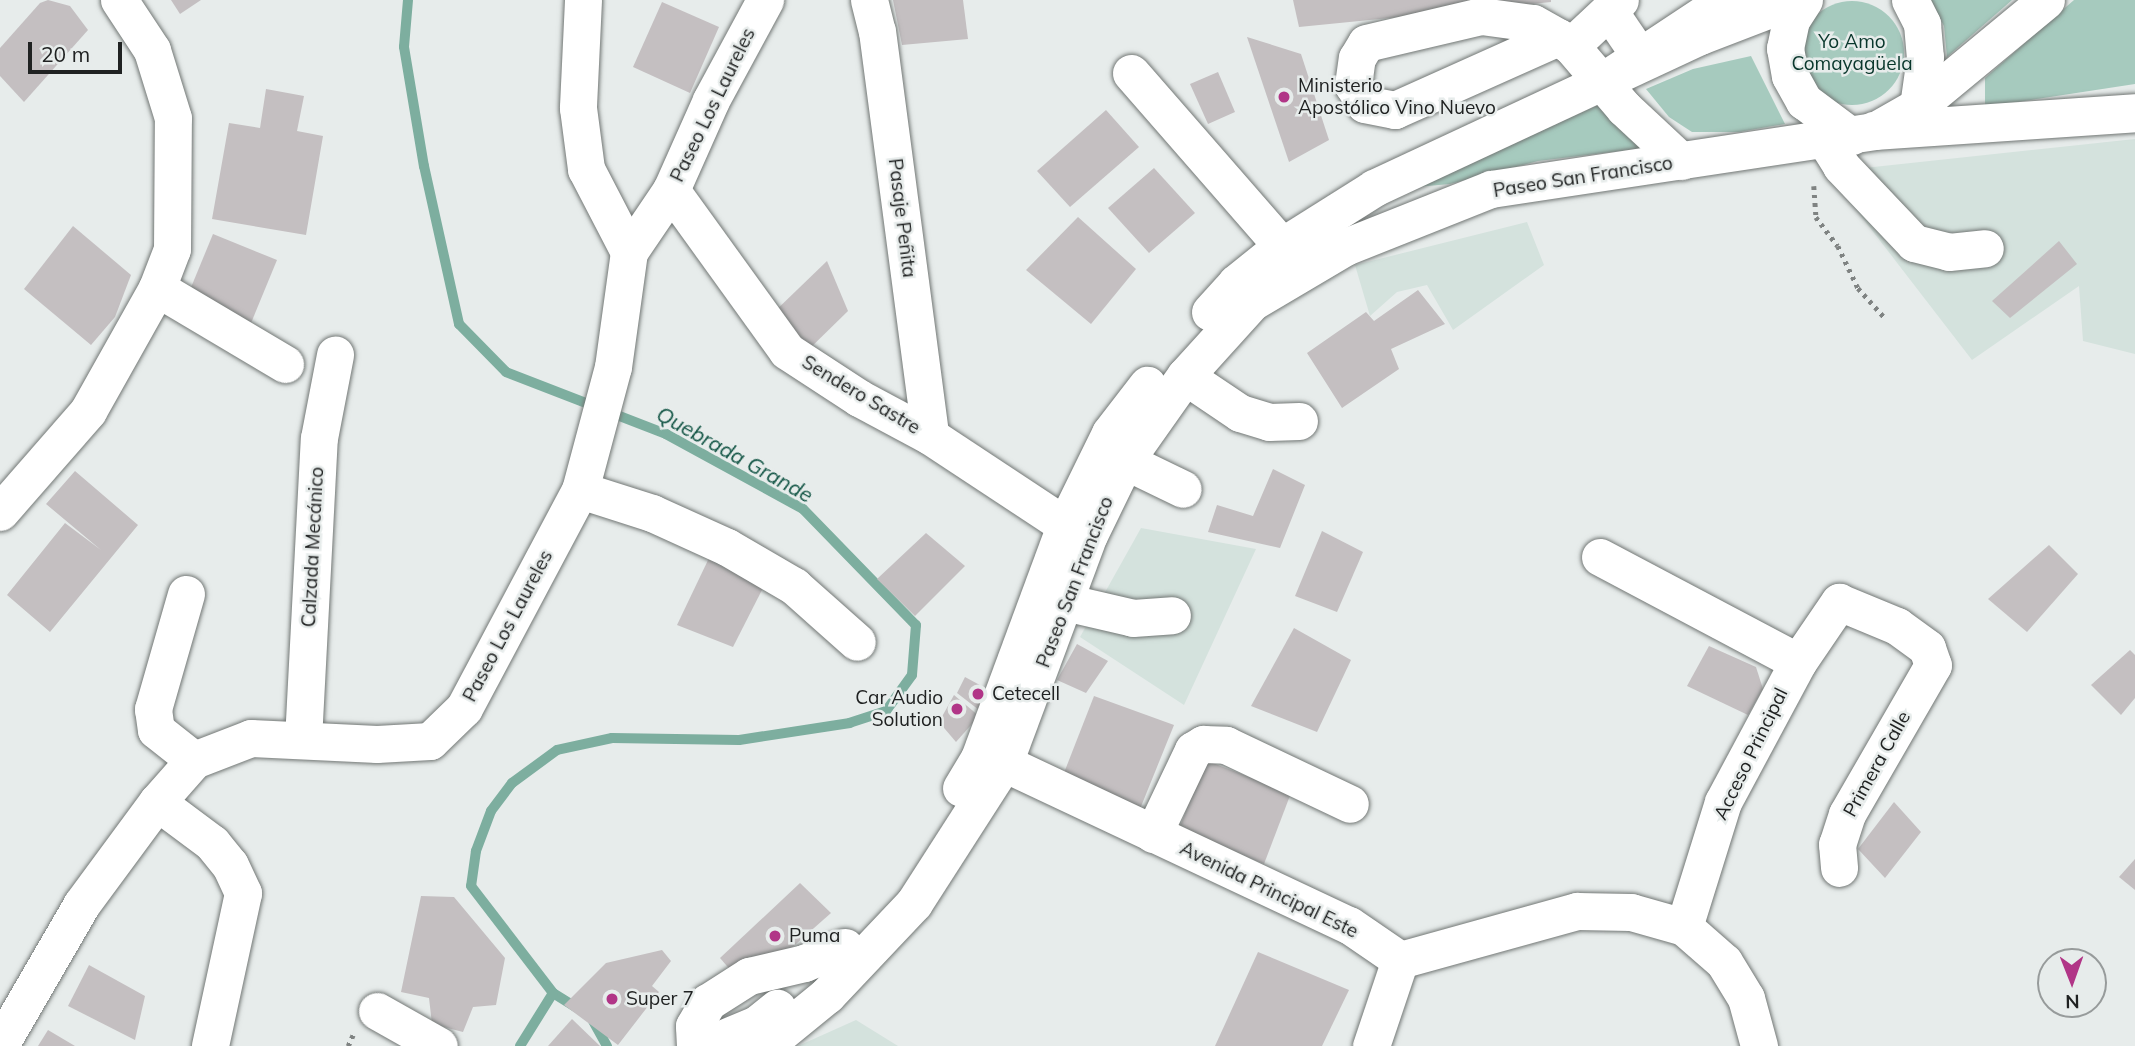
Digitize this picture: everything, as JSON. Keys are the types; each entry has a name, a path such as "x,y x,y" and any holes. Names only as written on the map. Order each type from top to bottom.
{"highway":[{"path":"1603,82 1727,0"},
{"path":"1850,136 2135,113"}],"street":[{"path":"0,512 88,411 157,288 172,249 173,118 152,50 119,0"},
{"path":"583,0 578,108 586,169 629,252"},
{"name":"Paseo Los Laureles","path":"0,1045 81,905 157,802 194,760 251,738 377,744 430,741 464,708 584,474 612,367 629,252 671,190 711,100 765,0"},
{"name":"Pasaje Peñita","path":"869,0 877,31 930,436"},
{"name":"Paseo San Francisco","path":"769,1044 827,995 914,903 1004,763 1053,600 1065,525 1118,423 1236,283 1282,246 1374,188 1700,36 1794,0"},
{"path":"1804,0 1791,20 1786,48 1790,76 1804,101 1850,136 1841,166 1914,243 1949,252 1985,248"},
{"path":"1910,0 1922,24 1926,57 1918,106"},
{"name":"Paseo San Francisco","path":"704,1046 757,1024 807,985 845,947 927,844 979,758 1053,600 1125,461 1185,376 1252,302 1345,247 1491,189 1850,136 1918,106 2046,0"},
{"path":"1641,58 1616,3 1565,41 1395,110 1366,104 1353,85 1357,58 1366,43 1481,16 1532,23 1565,41 1681,161"},
{"path":"1131,73 1282,246"},
{"name":"Sendero Sastre","path":"671,190 788,351 859,398 930,436 1065,525"},
{"path":"157,288 285,363"},
{"name":"Calzada Mecánico","path":"303,740 319,439 335,355"},
{"path":"1185,376 1240,413 1269,422 1299,421"},
{"path":"1125,461 1183,489"},
{"path":"584,474 652,513 727,547 794,586 857,642"},
{"path":"1600,557 1798,662"},
{"path":"186,594 153,709 156,730 194,760"},
{"path":"1053,600 1133,618 1172,615"},
{"name":"Acceso Principal","path":"1684,927 1723,802 1798,662 1839,602 1898,626 1927,648 1933,665"},
{"name":"Primera Calle","path":"1839,869 1837,844 1847,814 1933,665"},
{"path":"1153,834 1193,750 1203,744 1226,745 1350,804"},
{"name":"Avenida Principal Este","path":"1004,763 1349,925 1400,960"},
{"path":"157,802 212,843 230,865 243,893 211,1046"},
{"path":"1371,1046 1400,960 1577,911 1631,912 1684,927 1724,962 1746,998 1759,1046"},
{"path":"695,1046 694,1026 708,1002 718,995 749,976 804,963 845,947"},
{"path":"377,1011 439,1046"}],"path":[{"path":"1825,181 1813,180 1816,217 1838,246 1858,288 1884,317"}],"shaded area":[{"path":"2135,139 2135,354 2083,341 2079,286 1972,360 1827,172"},
{"path":"1527,222 1544,265 1453,330 1427,285 1397,292 1370,316 1355,265"},
{"path":"1141,528 1256,549 1184,705 1080,637"},
{"path":"856,1020 898,1046 798,1046"}],"green space":[{"path":"1930,0 2012,0 1947,57 1944,26"},
{"path":"2074,0 2135,0 2135,84 1985,107 1985,78"},
{"name":"Yo Amo Comayagüela","path":"1852,1 1872,5 1895,24 1900,33 1904,53 1900,73 1881,96 1872,101 1852,105 1832,101 1809,82 1804,73 1800,53 1804,33 1823,10 1832,5"},
{"path":"1751,56 1785,124 1739,132 1692,132 1669,117 1646,89 1693,69"},
{"path":"1605,102 1645,148 1538,161 1450,184 1416,187"}],"building":[{"path":"48,0 70,6 88,30 24,102 0,76 0,48 40,3"},
{"path":"171,0 201,0 180,14"},
{"path":"893,0 963,0 968,39 902,45"},
{"path":"1293,0 1551,0 1551,2 1299,27"},
{"path":"662,2 719,27 690,93 633,67"},
{"path":"1247,37 1301,54 1329,140 1289,162"},
{"path":"1218,72 1235,112 1208,124 1190,84"},
{"path":"266,89 304,96 297,131 323,136 306,235 212,219 229,123 260,128"},
{"path":"1106,110 1139,147 1070,207 1037,171"},
{"path":"1154,168 1195,213 1149,253 1108,208"},
{"path":"1078,217 1136,269 1091,324 1026,270"},
{"path":"73,226 131,275 115,317 91,345 24,289"},
{"path":"213,234 277,260 249,328 185,302"},
{"path":"2059,241 2077,264 2010,318 1992,301"},
{"path":"827,261 848,311 802,356 770,316"},
{"path":"1418,290 1445,324 1391,349 1399,369 1342,408 1307,353 1366,312 1374,321"},
{"path":"1273,469 1305,485 1280,548 1208,532 1217,505 1253,516"},
{"path":"75,471 138,525 50,632 7,595 65,523 101,550 46,504"},
{"path":"1322,531 1363,552 1337,612 1295,596"},
{"path":"926,533 965,566 915,616 877,579"},
{"path":"2049,545 2078,574 2027,632 1988,599"},
{"path":"709,558 766,582 733,647 677,625"},
{"path":"1294,628 1351,660 1317,732 1251,706"},
{"path":"1077,644 1108,661 1086,693 1057,680"},
{"path":"1709,646 1756,667 1763,689 1748,715 1687,686"},
{"path":"2130,650 2135,655 2135,698 2121,715 2091,685"},
{"path":"965,677 989,690 979,710 957,693"},
{"path":"954,695 979,716 956,742 939,722"},
{"path":"1094,696 1174,725 1140,809 1062,778"},
{"path":"1205,760 1291,793 1264,864 1179,829"},
{"path":"1894,802 1921,832 1885,878 1858,849"},
{"path":"2135,859 2135,890 2119,877"},
{"name":"Puma","path":"800,883 831,913 746,988 720,958"},
{"path":"421,896 454,897 505,958 496,1005 473,1007 463,1032 432,1024 429,998 401,992"},
{"name":"Super 7","path":"662,950 671,961 652,986 659,992 618,1045 564,1005 606,963"},
{"path":"1258,952 1349,990 1322,1046 1215,1046"},
{"path":"89,965 145,996 135,1040 68,1006"},
{"path":"572,1019 600,1046 548,1046"},
{"path":"48,1030 75,1046 38,1046"}],"waterway":[{"name":"Quebrada Grande","path":"408,0 404,47 424,166 459,324 506,372 666,434 803,509 916,625 912,675 886,711 850,723 739,740 612,738 557,750 512,783 491,811 476,851 471,886 553,993 577,1008"},
{"path":"520,1046 553,993"},
{"name":"Quebrada Grande","path":"592,1019 607,1046"}],"place":[{"name":"Ministerio Apostólico Vino Nuevo","path":"1284,97"},
{"name":"Cetecell","path":"978,694"},
{"name":"Car Audio Solution","path":"957,709"},
{"name":"Puma","path":"775,936"},
{"name":"Super 7","path":"612,999"}]}
